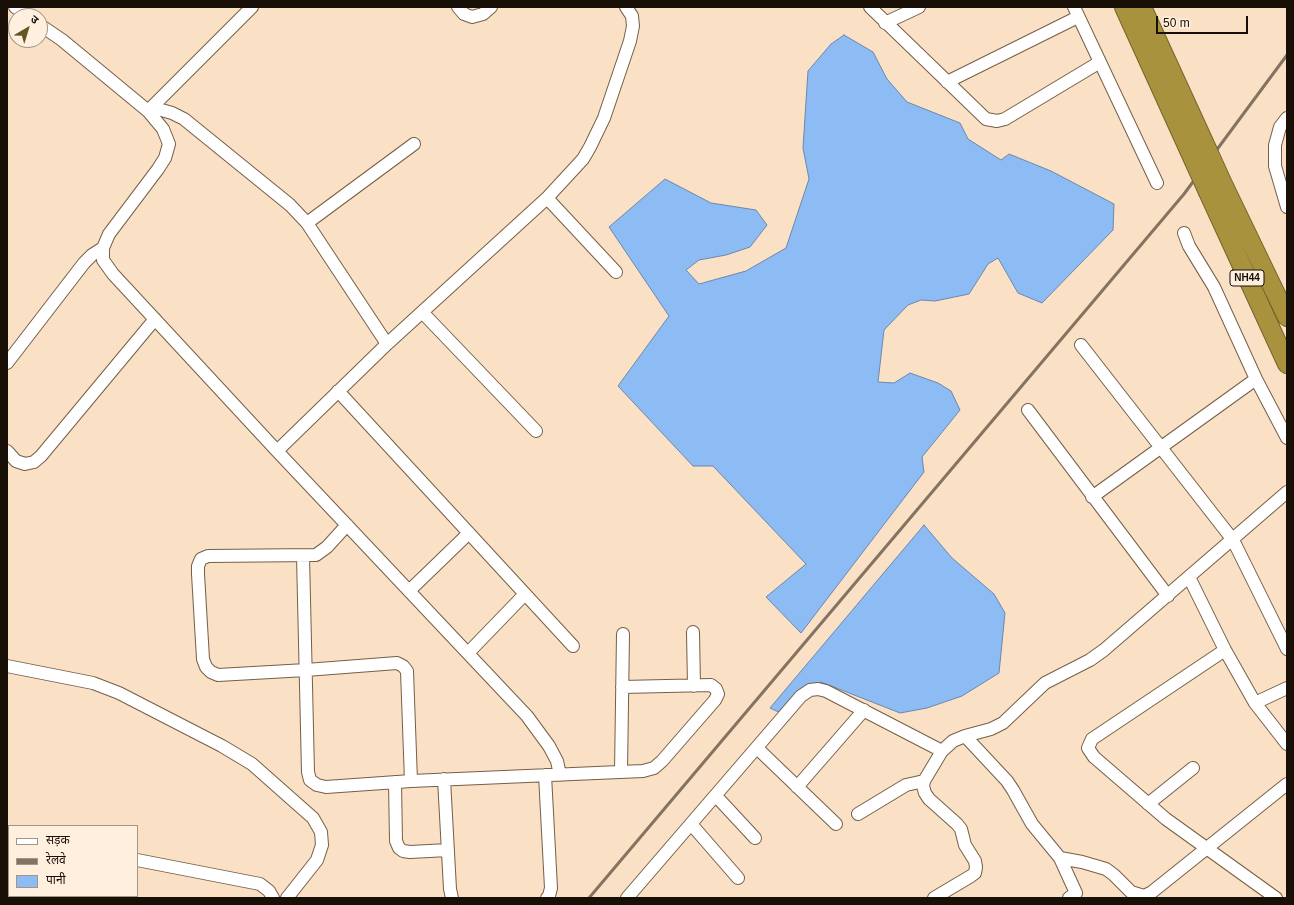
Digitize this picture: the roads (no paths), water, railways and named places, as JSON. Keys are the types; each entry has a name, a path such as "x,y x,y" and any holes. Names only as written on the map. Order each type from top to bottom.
{"highway":[{"name":"NH44","path":"1124,7 1215,187 1287,364"},
{"name":"NH44","path":"1142,7 1200,155"},
{"name":"NH44","path":"1215,187 1287,317"}],"street":[{"path":"148,111 252,7"},
{"path":"458,7 464,14 472,17 483,14 491,7"},
{"path":"277,451 387,344 547,198 582,159 590,147 604,118 630,41 633,26 632,16 626,7"},
{"path":"870,7 986,119 997,121 1005,119 1100,62"},
{"path":"885,23 919,7"},
{"path":"947,82 1076,12 1157,183"},
{"path":"48,30 62,40 148,111 163,129 169,144 165,158 158,169 109,234 103,248 104,260 113,274 277,451 527,716 549,746 557,761 560,774"},
{"path":"148,111 158,109 172,113 184,119 290,205 307,223 387,344"},
{"path":"1287,118 1280,127 1275,145 1275,166 1287,207"},
{"path":"307,223 414,144"},
{"path":"547,198 616,272"},
{"path":"1184,233 1189,246 1214,287 1256,379 1287,438"},
{"path":"7,363 84,263 92,255 103,248"},
{"path":"422,312 536,431"},
{"path":"7,451 16,461 26,464 34,462 41,456 154,319"},
{"path":"1081,345 1233,540 1287,649"},
{"path":"1092,497 1256,379"},
{"path":"338,391 574,646"},
{"path":"1028,410 1168,596"},
{"path":"934,898 971,876 975,873 976,867 965,845 961,829 924,793 924,781 942,751 953,741 991,729 1003,723 1045,683 1090,660 1168,596 1287,492"},
{"path":"347,525 321,553 316,555 208,556 201,559 198,566 203,660 206,667 211,672 218,674 306,670 398,663 403,666 406,671 411,781"},
{"path":"409,591 469,533"},
{"path":"303,556 308,772 310,780 317,785 326,787 444,779 643,771 654,768 662,761 715,700 718,694 716,689 711,685 622,687"},
{"path":"1189,577 1225,650 1255,703 1287,744"},
{"path":"468,653 526,594"},
{"path":"693,632 694,686"},
{"path":"621,772 623,634"},
{"path":"1225,650 1092,739 1088,748 1094,757 1166,819 1276,898"},
{"path":"7,666 93,683 120,693 222,746 252,764 313,818 321,832 322,845 317,860 287,898"},
{"path":"1255,703 1287,688"},
{"path":"627,898 801,696 810,690 826,690 942,751"},
{"path":"797,787 864,710"},
{"path":"965,736 1007,781 1032,824 1060,858 1075,896"},
{"path":"757,748 836,824"},
{"path":"1148,804 1193,768"},
{"path":"545,775 551,888 547,898"},
{"path":"444,779 450,890 452,898"},
{"path":"858,814 906,785 924,781"},
{"path":"395,782 396,841 399,848 403,851 410,852 448,850"},
{"path":"1060,858 1082,862 1106,869 1134,895 1144,896 1152,892 1287,784"},
{"path":"716,796 755,838"},
{"path":"691,824 738,878"},
{"path":"138,860 260,884 269,891 273,898"}],"water":[{"path":"844,35 873,52 887,79 907,102 960,123 968,139 1001,160 1009,154 1051,171 1114,204 1113,230 1042,303 1018,293 998,258 988,264 969,294 935,301 921,300 908,305 884,330 878,382 894,383 910,373 938,383 951,391 960,410 922,457 924,472 801,633 766,597 806,564 713,466 693,466 618,386 669,316 609,227 665,179 711,203 756,210 767,225 750,247 726,255 699,260 686,270 699,284 746,271 786,248 809,179 803,148 808,71 831,44"},
{"path":"924,525 952,558 994,594 1005,613 999,673 962,696 927,708 900,713 821,682 789,717 770,708"}],"railway":[{"path":"589,898 1184,194 1287,55"}]}
